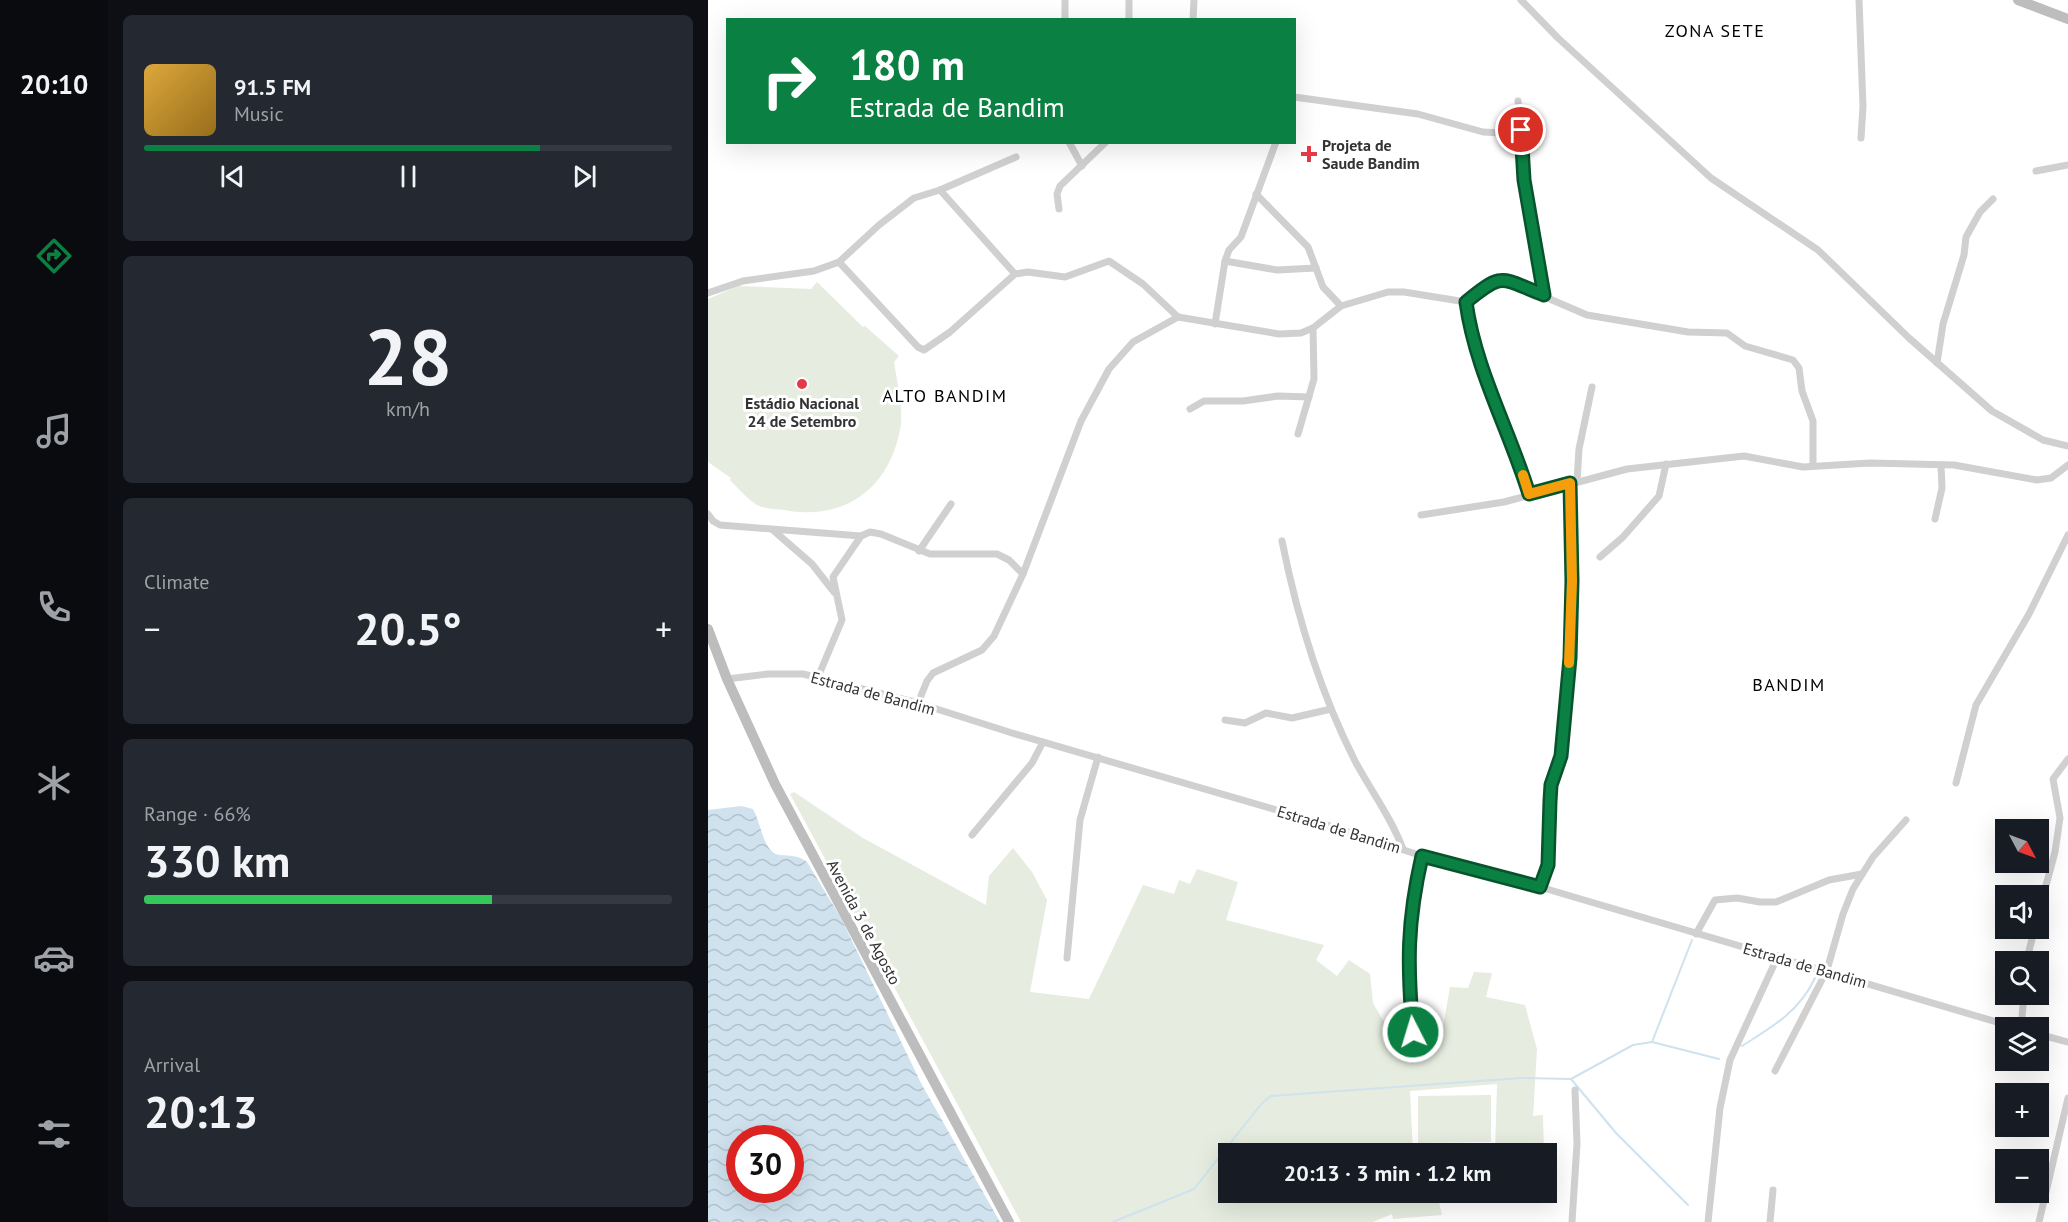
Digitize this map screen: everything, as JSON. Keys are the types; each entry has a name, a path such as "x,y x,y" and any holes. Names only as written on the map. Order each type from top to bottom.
{"street":[{"path":"1065,0 1065,18"},
{"path":"1129,0 1129,18"},
{"path":"1193,18 1194,0"},
{"path":"1521,0 1558,38 1711,178 1818,250 1937,363 2003,418 2043,440 2068,446"},
{"path":"1859,0 1863,106 1861,138"},
{"path":"2018,0 2068,19"},
{"path":"1296,97 1418,114 1483,132 1522,134"},
{"path":"1518,101 1524,180 1544,295"},
{"path":"1071,144 1082,166"},
{"path":"1059,209 1057,194 1060,186 1104,144"},
{"path":"1215,324 1225,261 1229,250 1241,237 1275,144"},
{"path":"708,293 743,281 814,272 839,262 903,205 914,198 940,190 1016,157"},
{"path":"2036,171 2068,165"},
{"path":"940,190 1015,274"},
{"path":"1256,194 1308,247 1323,287 1341,306"},
{"path":"1937,363 1943,324 1964,255 1966,237 1980,212 1993,199"},
{"path":"839,262 918,347 924,350 950,332 1015,274 1028,272 1065,277 1109,261 1143,284 1178,317 1291,335 1313,328 1341,306 1388,292 1404,292 1466,302 1491,281 1499,280 1544,295 1587,315 1709,334 1727,333 1745,346 1793,360 1799,368 1802,391 1813,421 1813,466"},
{"path":"1225,261 1277,270 1316,267"},
{"path":"1466,302 1475,351 1502,417 1529,494"},
{"path":"918,703 933,673 987,646 1023,574 1081,421 1108,369 1133,342 1178,317"},
{"path":"1298,434 1316,365 1313,328"},
{"path":"1540,887 1548,865 1551,785 1561,756 1570,658 1574,482 1592,387"},
{"path":"1190,409 1204,400 1243,401 1278,396 1309,397"},
{"path":"1421,515 1504,502 1627,469 1753,456 1795,466 1870,463 1967,466 2037,480 2051,478 2068,465"},
{"path":"1600,557 1623,537 1659,496 1666,464"},
{"path":"1935,519 1942,488 1941,465"},
{"path":"919,551 951,504"},
{"path":"708,514 717,524 861,536 870,532 881,534 919,551 940,555 997,554 1023,574"},
{"path":"772,529 812,564 834,592"},
{"path":"1956,783 1976,705 2024,623 2068,535"},
{"path":"818,677 842,620 834,592 833,577 861,536"},
{"path":"1282,540 1301,624 1331,709 1355,761 1394,824 1403,849"},
{"name":"Avenida 3 de Agosto","path":"708,629 727,679 797,826 1009,1222"},
{"name":"Estrada de Bandim","path":"727,679 768,674 818,677 918,703 1422,856 1540,887 1696,934 1827,970 1933,1005 1995,1022"},
{"path":"1225,720 1245,723 1266,713 1292,718 1331,709"},
{"path":"972,835 1032,763 1043,742"},
{"path":"1067,958 1079,829 1098,757"},
{"path":"2046,885 2055,852 2060,818 2053,779 2068,759"},
{"path":"1775,1071 1827,970 1843,914 1862,874 1879,849 1906,820"},
{"path":"1413,1032 1408,945 1414,894 1422,856"},
{"path":"1696,934 1715,900 1737,898 1776,902 1829,880 1862,874"},
{"path":"1708,1222 1720,1108 1730,1060 1778,956"},
{"path":"2049,1037 2068,1042"},
{"path":"1572,1222 1577,1153 1575,1090"},
{"path":"2039,1222 2068,1098"},
{"path":"1770,1222 1773,1190"}],"shaded area":[{"name":"Estádio Nacional 24 de Setembro","path":"817,282 863,327 865,326 899,356 894,362 901,405 900,430 894,451 885,469 874,485 860,497 826,511 770,509 750,500 730,480 731,478 708,462 708,299 738,286 811,289"},
{"path":"794,792 863,838 986,905 989,876 1013,848 1032,872 1047,900 1030,992 1089,999 1143,885 1174,894 1179,880 1190,884 1197,869 1238,882 1226,920 1324,945 1316,960 1337,976 1349,960 1370,974 1373,1003 1397,1044 1416,1040 1429,1047 1441,1039 1450,987 1468,988 1474,972 1492,973 1486,997 1525,1005 1537,1049 1533,1116 1543,1115 1544,1143 1495,1143 1497,1084 1410,1091 1413,1143 1218,1143 1218,1203 1439,1203 1442,1215 1393,1219 1392,1214 1373,1222 1021,1222 790,794"},
{"path":"1491,1095 1491,1142 1418,1143 1418,1096"}],"water":[{"path":"741,806 753,809 766,843 774,853 797,857 807,862 841,918 922,1085 1000,1222 708,1222 708,810"}],"waterway":[{"path":"1652,1042 1692,940"},
{"path":"1742,1046 1784,1018 1801,1000 1815,978"},
{"path":"1113,1222 1194,1189 1262,1103 1271,1096 1521,1078 1571,1079 1633,1045 1652,1042 1719,1059"},
{"path":"1571,1079 1616,1133 1688,1205"}],"slow traffic":[{"path":"1523,475 1529,494 1570,483 1572,581 1569,663"}],"place":[{"name":"Projeta de Saude Bandim","path":"1309,154"},
{"name":"Estádio Nacional 24 de Setembro","path":"802,384"}],"district":[{"name":"ZONA SETE","path":"1715,30"},
{"name":"ALTO BANDIM","path":"945,395"},
{"name":"BANDIM","path":"1789,684"}],"route":[{"path":"1413,1032 1408,945 1411,913 1422,856 1540,887 1548,865 1548,815 1551,785 1559,768 1561,756 1570,658 1572,593 1570,483 1529,494 1502,417 1475,351 1466,302 1491,281 1499,280 1508,281 1544,295 1524,180 1521,130"}]}
